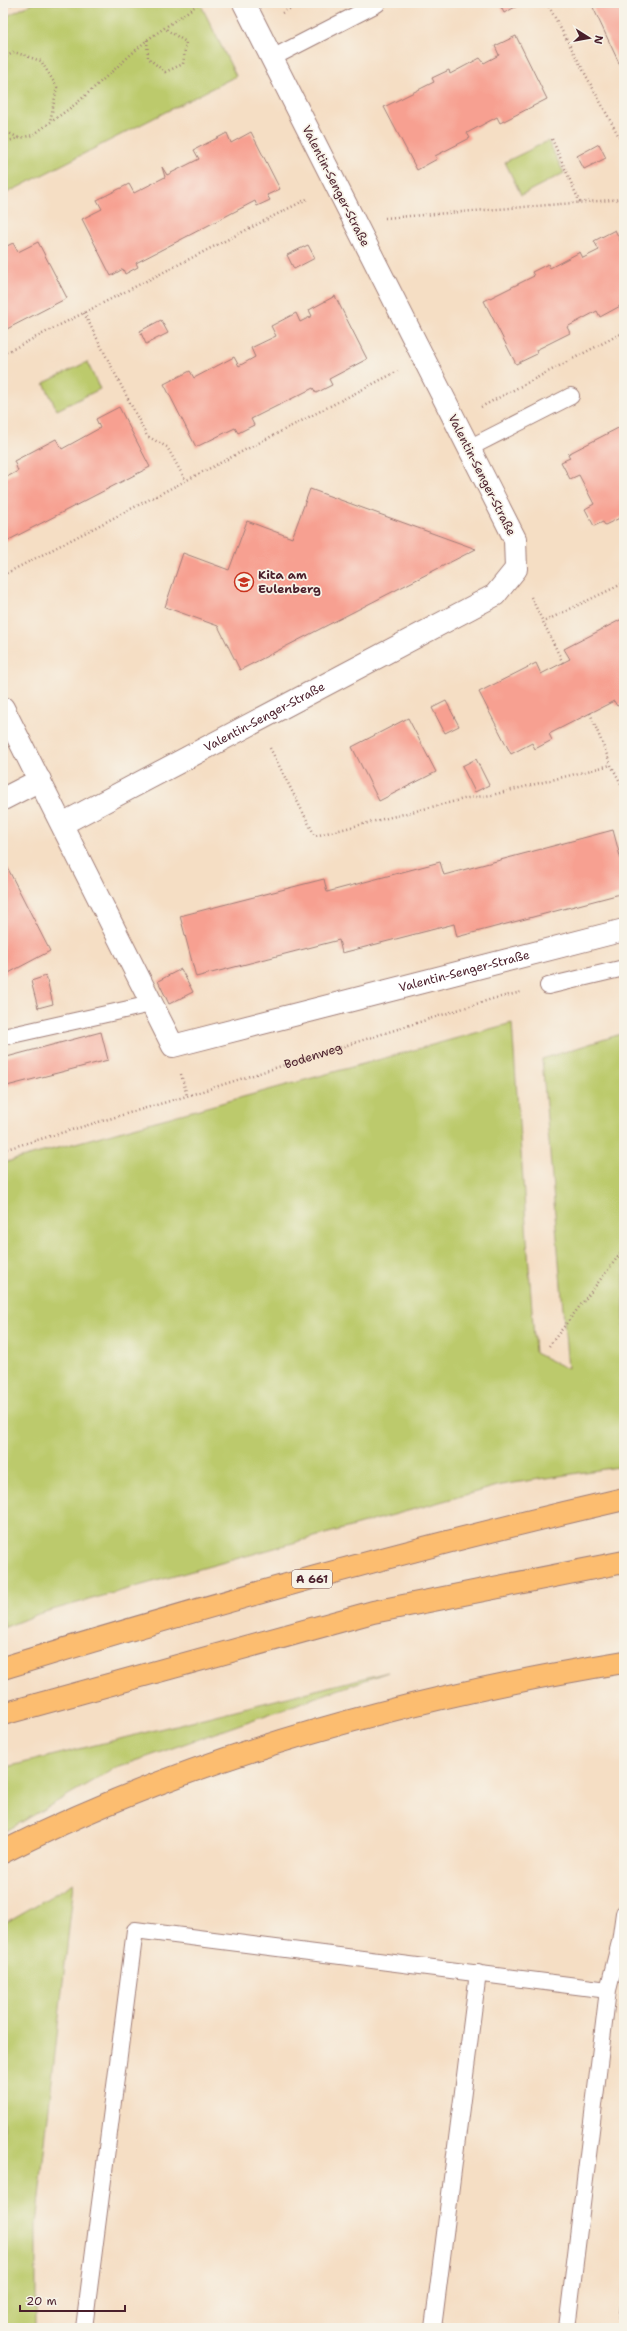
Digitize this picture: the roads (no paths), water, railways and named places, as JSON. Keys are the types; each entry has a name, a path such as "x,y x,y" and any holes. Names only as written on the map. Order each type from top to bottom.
{"highway":[{"name":"A 661","path":"3,1668 279,1588 505,1526 624,1499"},
{"path":"3,1714 373,1612 624,1562"},
{"path":"3,1852 126,1796 255,1750 357,1719 450,1696 624,1662"}],"street":[{"name":"Valentin-Senger-Straße","path":"62,824 495,595 516,569 515,540 352,220 244,3"},
{"name":"Valentin-Senger-Straße","path":"3,708 151,1004 174,1046 624,930"},
{"path":"3,799 40,780"}],"lane":[{"path":"272,58 377,4"},
{"path":"469,448 571,396"},
{"path":"548,986 624,968"},
{"path":"3,1038 151,1004"},
{"path":"567,2328 608,1990 620,1942 624,1913"},
{"path":"84,2328 135,1930 608,1990"},
{"path":"433,2328 478,1974"}],"place":[{"name":"Kita am Eulenberg","path":"244,582"}]}
